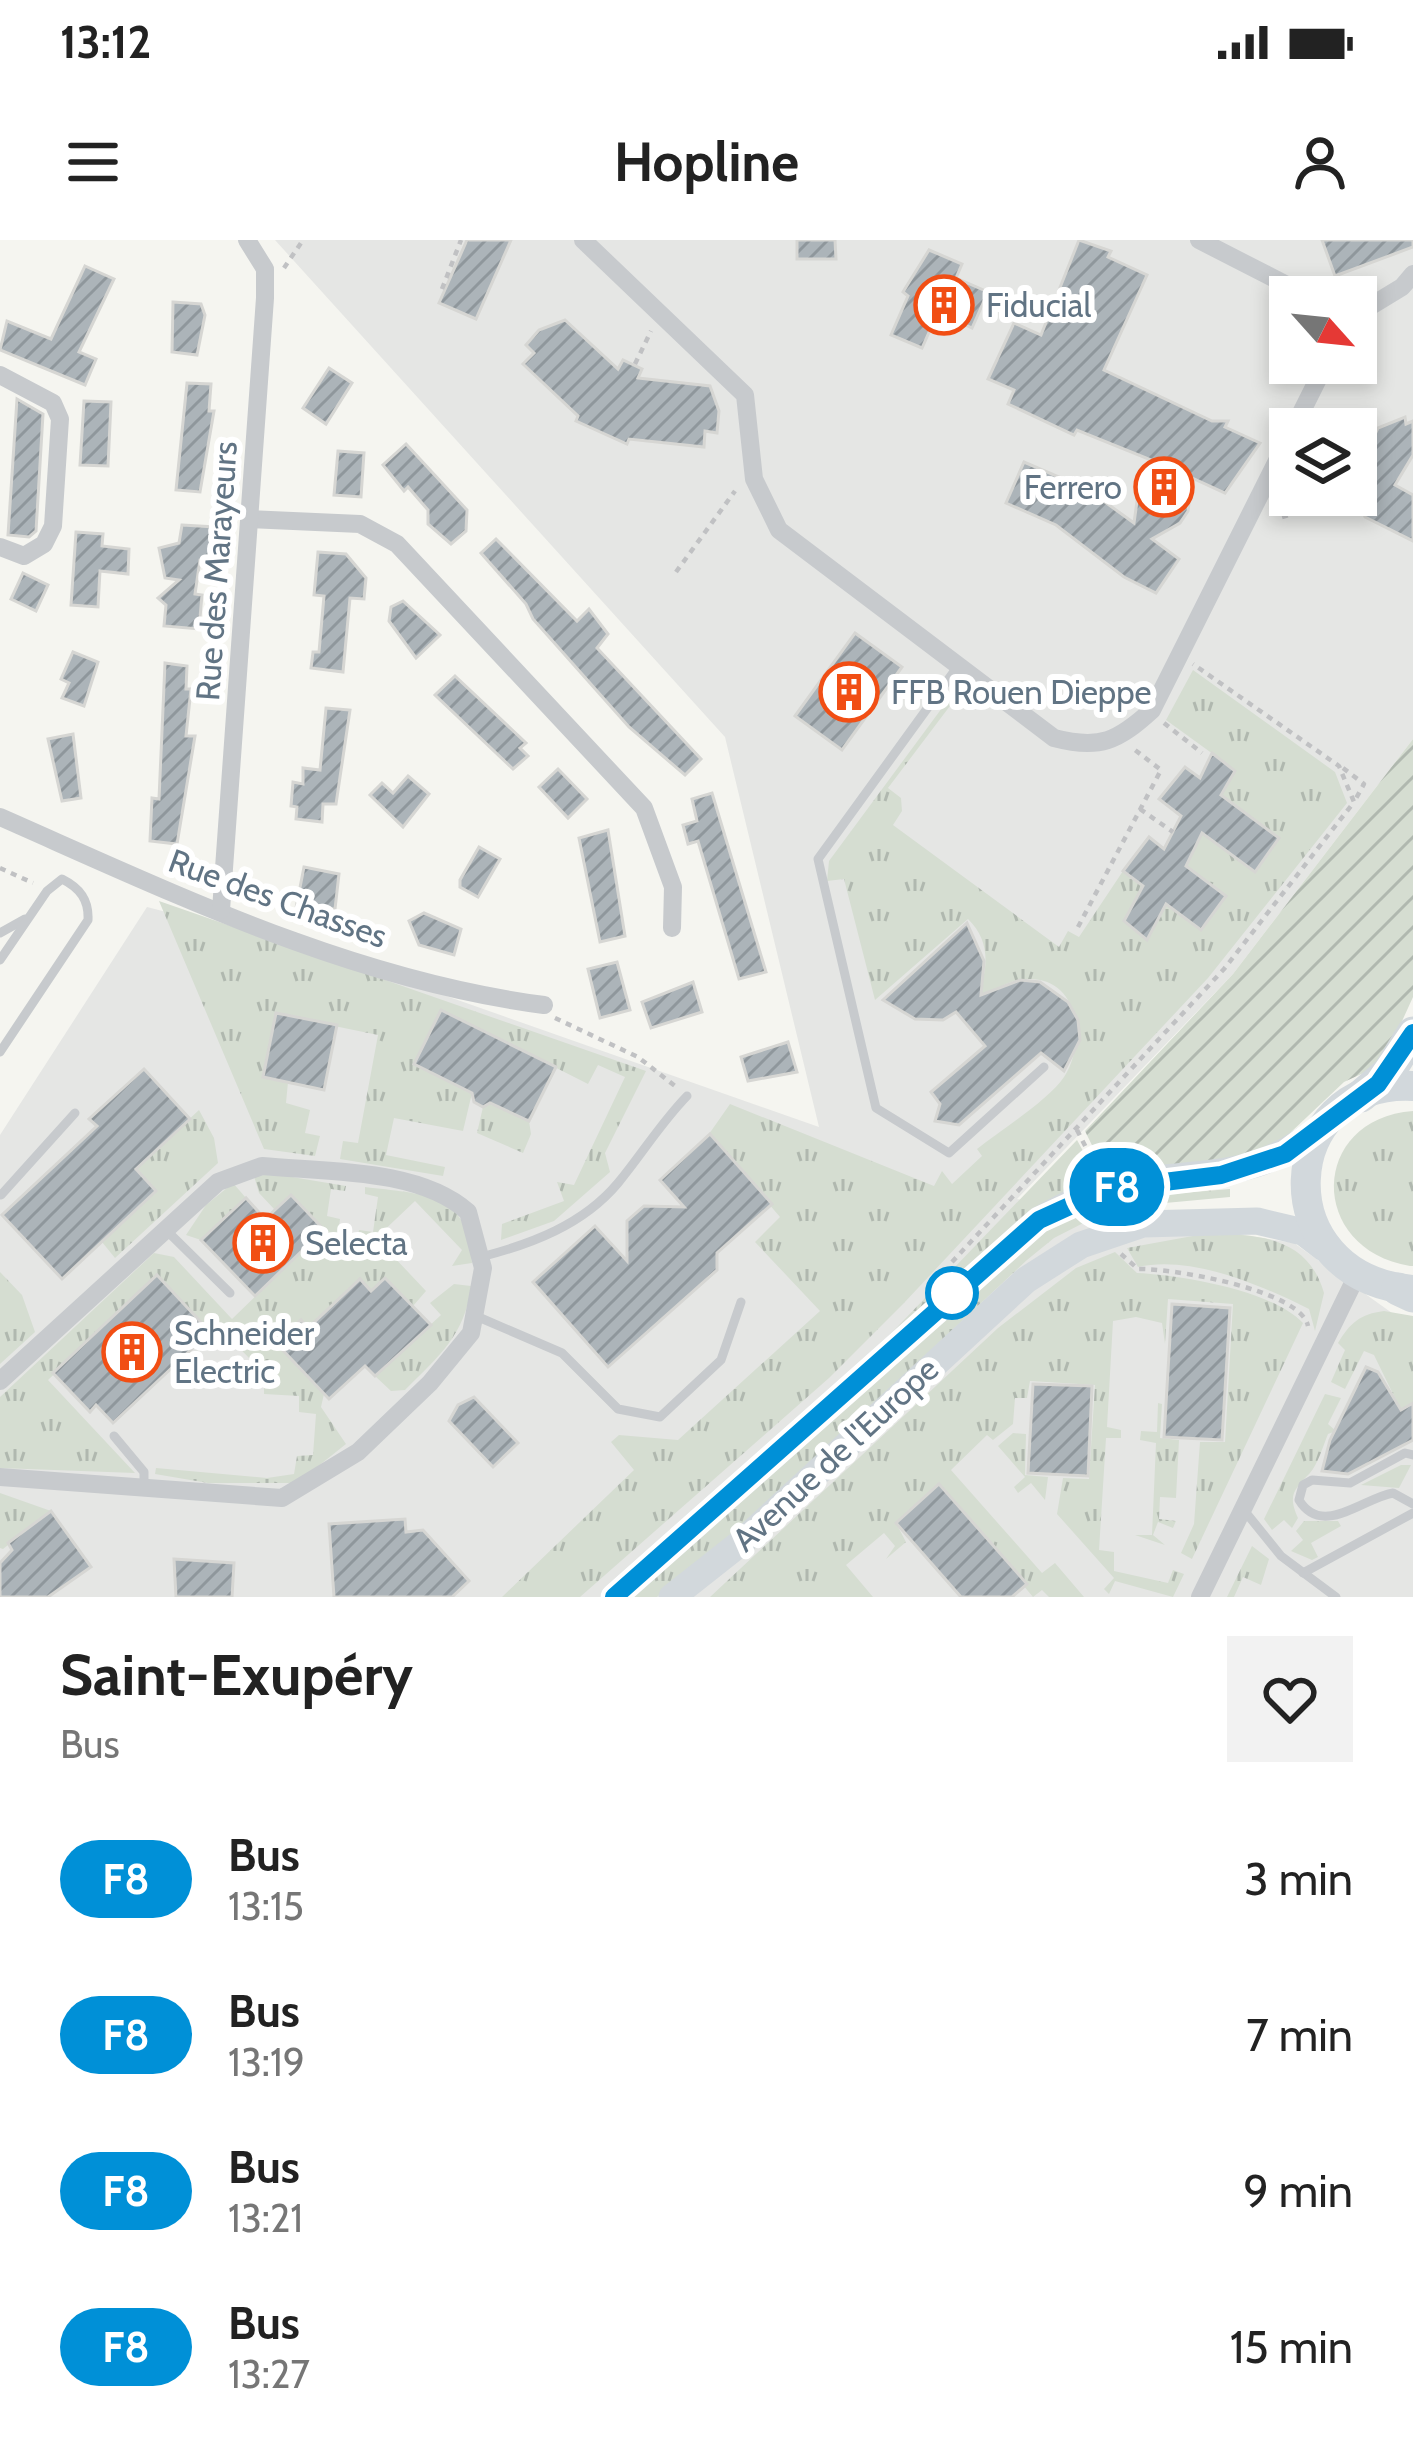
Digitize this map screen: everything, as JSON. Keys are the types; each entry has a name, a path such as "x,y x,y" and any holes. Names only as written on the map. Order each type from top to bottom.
{"highway":[{"path":"1361,1096 1389,1072 1413,1033"}],"main road":[{"path":"1408,1292 1357,1275 1324,1247 1312,1228 1303,1186 1306,1162 1331,1119 1361,1096 1413,1086"},
{"name":"Avenue de l'Europe","path":"614,1597 1039,1220 1107,1189 1221,1175 1265,1163 1331,1119"},
{"name":"Avenue de l'Europe","path":"672,1597 743,1541 1025,1280 1082,1245 1143,1224 1257,1221 1304,1232 1324,1247"}],"street":[{"name":"Rue des Marayeurs","path":"221,910 265,269 247,240"},
{"path":"583,240 745,395 754,479 779,530 1054,738 1088,747 1117,741 1152,710 1269,478"},
{"path":"1199,240 1269,276"},
{"path":"1377,302 1413,274"},
{"path":"0,375 53,403 60,419 52,526 44,544 24,556 0,547"},
{"path":"250,519 361,524 397,544 644,808 673,887 672,928"},
{"name":"Rue des Chasses","path":"0,817 324,953 488,998 544,1005"},
{"path":"0,1381 218,1182 262,1166 437,1191 468,1213 484,1278 471,1333 430,1383 358,1452 282,1498 0,1477"},
{"path":"1200,1597 1357,1275"},
{"path":"684,1597 743,1541"}],"lane":[{"path":"958,666 818,859 876,1108 949,1153 1044,1067"},
{"path":"0,960 47,891 62,879 75,885 88,905 88,920 0,1052"},
{"path":"0,933 29,916"},
{"path":"481,1257 539,1239 585,1214 616,1185 656,1127 687,1096"},
{"path":"1,1195 75,1113"},
{"path":"165,1229 230,1293"},
{"path":"476,1316 562,1353 618,1409 660,1417 721,1360 741,1302"},
{"path":"114,1436 145,1472 144,1488"},
{"path":"1413,1455 1405,1453 1350,1483 1312,1480 1304,1485 1299,1500 1312,1514 1337,1517 1393,1492 1413,1504"},
{"path":"1243,1509 1281,1556 1336,1597"},
{"path":"1303,1573 1413,1514"}],"path":[{"path":"442,289 461,240"},
{"path":"635,364 653,327"},
{"path":"676,572 739,487 745,506"},
{"path":"942,1273 1224,969 1364,784 1193,664"},
{"path":"1162,721 1202,753"},
{"path":"1078,927 1161,770 1134,748"},
{"path":"1339,766 1354,802"},
{"path":"1140,808 1173,832"},
{"path":"0,868 47,891"},
{"path":"544,1005 557,1021 638,1057 687,1096"},
{"path":"1077,1130 1104,1181"},
{"path":"1121,1254 1138,1269 1179,1270 1297,1308 1306,1314 1308,1329"}],"shaded area":[{"path":"275,240 1413,240 1413,739 1233,974 1017,1199 1294,1243 1413,1328 1413,1597 0,1597 0,1135 147,907 324,953 819,1127 725,737"}],"green space":[{"path":"1193,670 1335,772 1347,803 1208,978 829,1378 580,1597 502,1597 634,1470 611,1442 619,1435 678,1440 820,1311 755,1242 780,1217 709,1134 730,1104 934,1186 942,1171 952,1184 982,1156 977,1149 1047,1095 1071,1063 1076,1029 1073,1012 1055,986 1018,980 976,999 983,978 984,947 968,919 875,1000 844,879 827,881 829,861 956,689 962,690 888,788 901,798 902,811 893,825 1059,947 1068,931 1079,937 1123,871 1143,886 1147,939 1202,833 1254,871 1279,838 1221,795 1235,770 1166,720"},
{"path":"1413,739 1413,997 1393,1041 1370,1070 1344,1082 1271,1151 1109,1180 1085,1131 1233,974"},
{"path":"159,901 646,1071 605,1153 610,1172 554,1221 501,1240 502,1224 564,1201 557,1182 574,1185 625,1077 598,1065 588,1084 442,1010 414,1064 472,1093 463,1131 394,1118 386,1155 445,1167 443,1176 340,1159 343,1141 358,1143 378,1035 276,1014 263,1076 288,1082 286,1103 310,1110 305,1133 320,1136 315,1156 264,1149"},
{"path":"492,1103 529,1121 531,1134 523,1153 477,1133 483,1107"},
{"path":"199,1110 214,1138 218,1163 115,1258 102,1242 156,1191 136,1169"},
{"path":"1413,1111 1410,1266 1376,1255 1352,1236 1338,1212 1334,1185 1339,1159 1354,1136 1379,1119"},
{"path":"1077,1140 1100,1182 599,1597 877,1348"},
{"path":"274,1174 346,1186 345,1191 331,1189 327,1216 340,1219 337,1243 356,1246 359,1230 373,1232 378,1197 365,1194 365,1187 439,1201 463,1222 469,1240 472,1263 452,1266 462,1250 415,1201 376,1238 426,1291 413,1306 385,1278 371,1291 360,1279 308,1328 301,1321 277,1344 324,1394 321,1407 346,1444 297,1483 208,1483 155,1474 156,1468 267,1478 294,1474 297,1456 313,1455 316,1414 299,1412 299,1396 264,1394 264,1370 246,1367 250,1359 222,1330 210,1332 157,1276 48,1380 135,1473 0,1468 0,1397 154,1253 174,1257 232,1319 307,1246 313,1251 329,1235 291,1195 275,1210 259,1193 254,1176"},
{"path":"233,1183 246,1198 201,1240 186,1235 206,1205"},
{"path":"1230,1189 1230,1197 1122,1207 1120,1198"},
{"path":"1097,1203 1101,1214 1054,1238 1027,1260 773,1498 657,1597 624,1597 1019,1245"},
{"path":"1209,1233 1264,1238 1306,1260 1324,1293 1315,1331 1309,1309 1269,1291 1203,1269 1159,1264 1138,1267 1127,1248"},
{"path":"1115,1252 1137,1273 1248,1293 1289,1311 1303,1323 1192,1559 1181,1553 1194,1524 1200,1442 1225,1442 1233,1304 1168,1299 1165,1344 1162,1323 1136,1317 1113,1321 1107,1427 1121,1430 1121,1438 1106,1438 1099,1550 1114,1552 1114,1571 1168,1583 1173,1570 1184,1574 1173,1597 1115,1581 1109,1594 1104,1589 1114,1578 1057,1514 1063,1478 1089,1479 1095,1385 1030,1381 1027,1398 1015,1398 1013,1424 993,1440 987,1435 951,1470 1042,1573 1055,1563 1084,1597 1049,1597 1042,1590 1033,1597 939,1485 896,1523 906,1542 886,1559 895,1546 884,1533 846,1565 873,1597 710,1597 998,1328 1076,1268"},
{"path":"0,1272 22,1295 35,1332 0,1364"},
{"path":"454,1284 471,1286 456,1331 405,1390 391,1391 375,1376 441,1315 430,1303"},
{"path":"1384,1311 1413,1316 1413,1435 1374,1355 1364,1351 1345,1389 1331,1382 1345,1350 1338,1343 1347,1330 1362,1317"},
{"path":"1325,1394 1341,1398 1328,1424 1336,1431 1328,1434 1315,1465 1294,1492 1298,1518 1292,1528 1284,1520 1272,1530 1264,1519"},
{"path":"1158,1403 1162,1404 1160,1438 1179,1440 1176,1498 1160,1497 1159,1519 1176,1521 1173,1528 1158,1522 1153,1535 1165,1545 1135,1535 1152,1535 1156,1443 1140,1440 1141,1431 1157,1432"},
{"path":"1013,1433 1026,1434 1025,1475 1048,1477 1045,1500 1031,1483 1018,1493 1014,1487 1025,1477 998,1446"},
{"path":"1401,1465 1411,1465 1399,1488 1361,1485"},
{"path":"0,1493 51,1511 3,1549 0,1548"},
{"path":"1304,1521 1338,1521 1341,1526 1311,1543 1318,1557 1312,1560 1291,1551 1303,1540 1296,1531"},
{"path":"1252,1546 1269,1559 1261,1585 1243,1577 1234,1597 1227,1597"}],"building":[{"path":"467,240 511,240 476,319 439,303"},
{"path":"797,240 835,240 836,259 797,259"},
{"path":"1079,240 1111,251 1108,257 1147,275 1104,370 1212,421 1228,421 1225,427 1260,443 1225,493 1192,478 1188,511 1180,523 1152,539 1179,559 1156,593 1124,577 1056,525 1006,503 1024,462 1087,489 1134,523 1138,494 1145,483 1171,468 1077,430 1074,435 1008,404 1014,390 988,379 1014,323 1041,335"},
{"path":"1322,240 1413,240 1413,247 1335,276"},
{"name":"Fiducial","path":"929,250 962,264 956,278 988,292 972,328 938,312 922,348 891,335 908,296 903,292"},
{"path":"85,266 114,279 79,352 96,359 85,385 0,350 7,321 51,339"},
{"path":"173,302 201,304 205,315 197,355 172,352"},
{"path":"565,320 618,369 623,360 642,369 638,378 710,386 719,411 717,433 705,431 704,447 629,439 627,444 576,421 578,416 523,364 534,353 526,345 539,330"},
{"path":"329,368 352,383 326,424 303,408"},
{"path":"187,383 211,384 209,411 214,411 200,492 176,490"},
{"path":"17,399 43,414 36,531 29,537 8,535"},
{"path":"84,401 111,402 108,466 80,465"},
{"path":"1405,417 1406,424 1413,421 1413,455 1395,485 1413,495 1413,541 1365,516 1377,516 1378,428"},
{"path":"406,444 467,510 466,531 451,544 428,524 428,510 383,465"},
{"path":"338,451 364,453 361,497 334,495"},
{"path":"182,525 215,527 214,558 200,560 195,594 202,595 199,629 164,626 166,605 158,598 179,580 165,578 159,548 179,543"},
{"path":"76,532 103,534 102,546 129,549 128,574 100,571 98,607 71,605"},
{"path":"496,539 577,621 589,609 608,634 597,648 701,759 685,775 629,727 533,619 526,604 481,553"},
{"path":"318,552 346,554 366,578 364,599 350,598 343,672 311,668 313,652 319,652 324,596 314,595"},
{"path":"23,573 48,585 36,611 11,599"},
{"path":"403,601 440,635 416,658 389,621 391,607"},
{"name":"FFB Rouen Dieppe","path":"855,633 902,667 842,750 795,716"},
{"path":"73,652 98,662 84,706 62,698 69,683 61,679"},
{"path":"165,663 187,666 186,689 191,689 186,736 195,736 177,844 150,841 152,798 159,799"},
{"path":"455,676 526,743 520,748 528,756 513,769 435,695"},
{"path":"326,708 350,710 336,804 323,804 322,822 296,819 297,807 291,806 293,782 303,784 303,768 320,770"},
{"path":"73,734 81,798 62,801 48,739"},
{"path":"1212,753 1235,771 1221,795 1279,838 1255,872 1202,833 1186,866 1226,896 1201,930 1166,904 1147,940 1124,921 1143,886 1123,871 1149,837 1164,849 1181,816 1159,799 1185,767 1200,778"},
{"path":"558,769 587,799 568,818 539,787"},
{"path":"408,776 429,794 403,827 370,795 382,783 393,793"},
{"path":"712,793 766,972 739,979 698,841 688,844 683,825 697,821 692,799"},
{"path":"608,830 625,936 600,942 579,838"},
{"path":"479,847 500,859 478,897 460,887 460,880"},
{"path":"304,867 339,874 335,909 296,908"},
{"path":"424,913 461,929 454,955 419,945 409,921"},
{"path":"967,923 984,961 981,995 1020,980 1040,982 1068,1002 1078,1020 1080,1040 1064,1071 1041,1053 959,1125 935,1121 940,1104 931,1092 985,1046 956,1012 943,1020 915,1019 883,1000"},
{"path":"617,962 630,1010 600,1018 588,969"},
{"path":"693,982 702,1012 651,1028 642,1002"},
{"path":"441,1010 556,1067 529,1121 490,1103 483,1107 474,1102 472,1093 414,1064"},
{"path":"276,1013 337,1025 324,1090 263,1077"},
{"path":"788,1042 797,1072 748,1081 741,1057"},
{"path":"144,1069 190,1119 136,1169 156,1191 62,1279 2,1215 97,1126 89,1119"},
{"path":"710,1134 772,1204 717,1253 717,1270 608,1367 533,1282 595,1226 627,1261 627,1221 644,1206 684,1207 660,1180"},
{"name":"Selecta","path":"291,1195 329,1235 312,1251 307,1246 255,1296 201,1240 246,1198 265,1219"},
{"name":"Schneider Electric","path":"157,1275 210,1332 113,1423 96,1405 90,1412 53,1373"},
{"path":"385,1278 431,1325 375,1376 365,1366 329,1399 276,1343 301,1320 308,1328 360,1279 371,1291"},
{"path":"1172,1304 1230,1308 1222,1440 1164,1437"},
{"path":"1366,1367 1378,1372 1401,1410 1413,1403 1413,1440 1348,1474 1322,1471 1330,1440"},
{"path":"1033,1384 1092,1386 1088,1476 1028,1473"},
{"path":"474,1397 518,1443 493,1467 449,1421 458,1405"},
{"path":"939,1484 1027,1584 1012,1597 961,1597 896,1523"},
{"path":"51,1511 91,1567 48,1597 0,1597 0,1563 12,1550 8,1543"},
{"path":"405,1519 406,1532 423,1530 469,1581 452,1597 334,1597 329,1524"},
{"path":"174,1559 234,1563 232,1597 176,1597"}],"bus line":[{"name":"F8","path":"614,1597 1039,1220 1107,1189 1221,1175 1285,1154 1378,1084 1413,1033"}],"place":[{"name":"Fiducial","path":"944,305"},
{"name":"Ferrero","path":"1164,487"},
{"name":"FFB Rouen Dieppe","path":"849,692"},
{"name":"Selecta","path":"263,1243"},
{"name":"Schneider Electric","path":"132,1352"}]}
